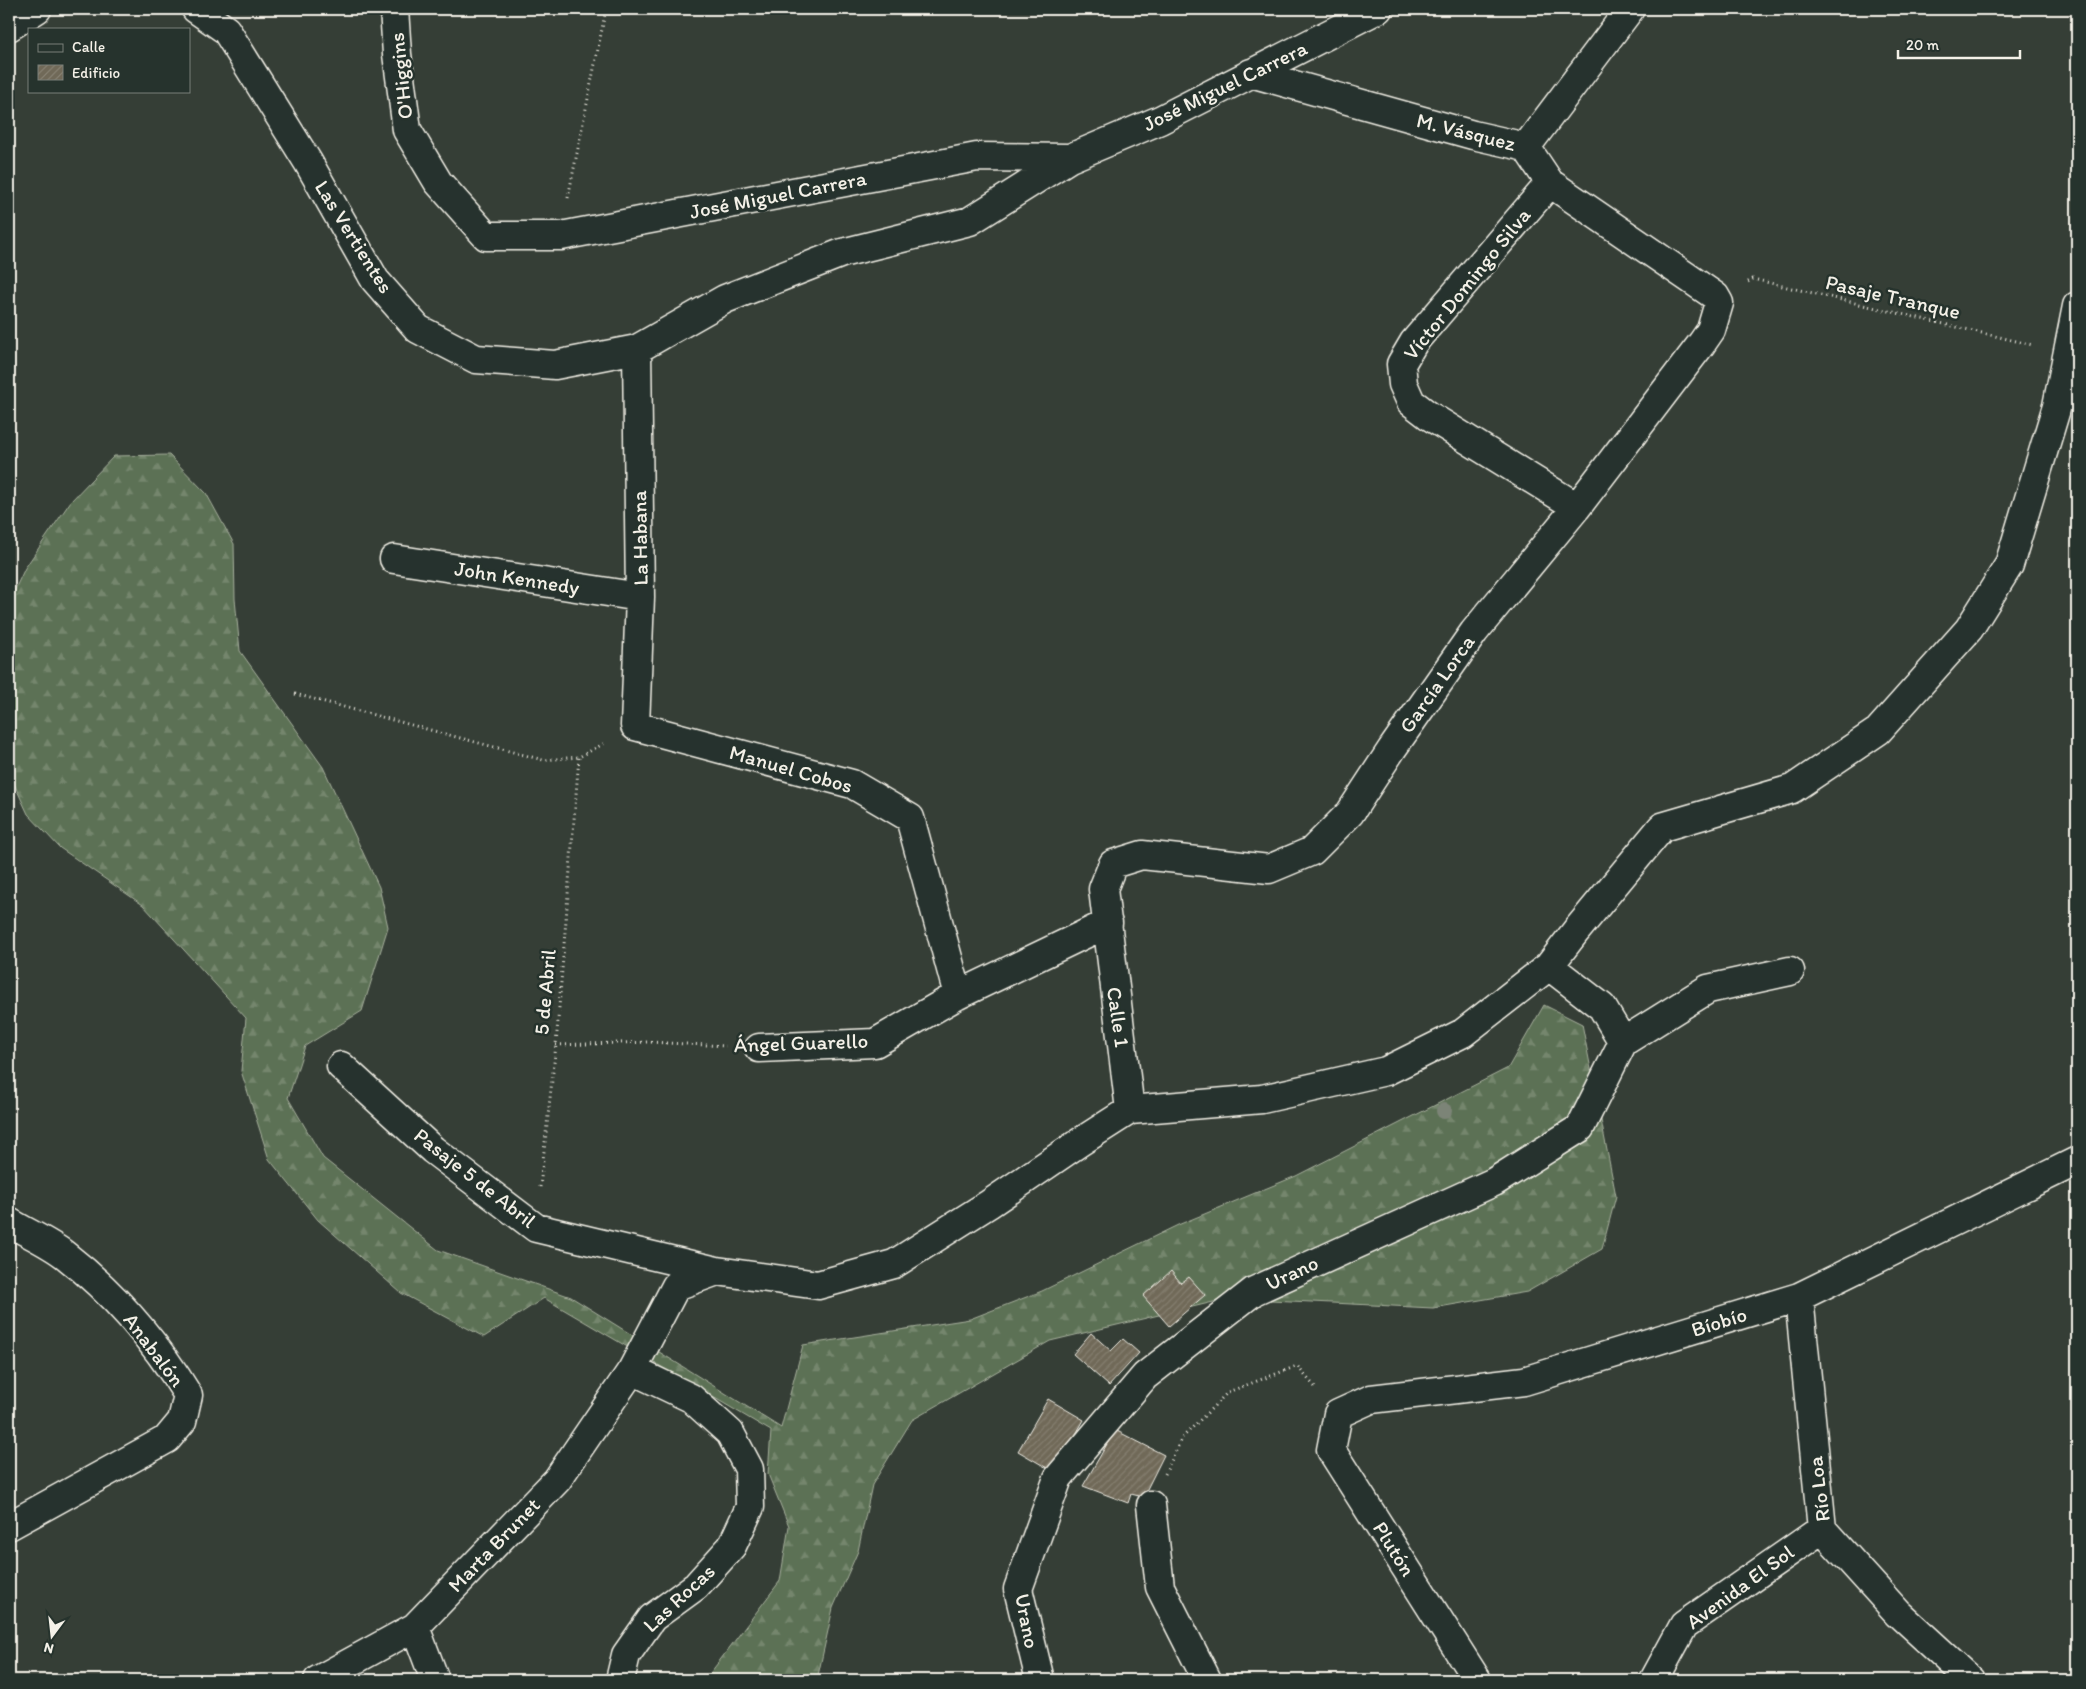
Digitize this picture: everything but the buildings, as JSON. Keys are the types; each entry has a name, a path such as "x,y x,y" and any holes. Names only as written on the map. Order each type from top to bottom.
{"street":[{"path":"9,27 36,9"},
{"name":"Las Vertientes","path":"196,9 226,30 308,162 375,280 418,329 476,359 555,364 637,349"},
{"name":"O'Higgins","path":"394,9 397,54 407,130 438,182 486,236"},
{"name":"José Miguel Carrera","path":"637,349 725,299 842,253 970,221 1070,158 1160,120 1378,9"},
{"path":"1526,147 1630,9"},
{"name":"M. Vásquez","path":"1251,73 1473,136 1526,147 1550,183 1715,296 1719,303"},
{"name":"José Miguel Carrera","path":"486,236 561,236 978,157 1070,158"},
{"name":"Víctor Domingo Silva","path":"1550,183 1414,342 1401,364 1402,377 1411,402 1428,415 1577,506"},
{"name":"García Lorca","path":"1108,923 1103,889 1113,864 1142,855 1269,869 1312,851 1350,813 1392,749 1474,632 1577,506 1702,343 1711,330 1719,303"},
{"path":"1130,1110 1262,1098 1386,1071 1463,1033 1549,966 1662,828 1792,789 1878,731 1969,629 2009,565 2057,406 2077,306"},
{"name":"La Habana","path":"635,726 640,597 637,349"},
{"name":"John Kennedy","path":"394,559 640,597"},
{"name":"Manuel Cobos","path":"635,726 852,784 910,818 958,995"},
{"name":"Ángel Guarello","path":"759,1048 875,1043 958,995 1108,923"},
{"name":"Calle 1","path":"1108,923 1113,982 1130,1110"},
{"path":"1549,966 1602,1007 1623,1042 1708,989 1790,971"},
{"name":"Urano","path":"1040,1680 1018,1589 1058,1478 1145,1376 1254,1291 1494,1182 1580,1128 1623,1042"},
{"name":"Pasaje 5 de Abril","path":"341,1066 433,1150 536,1228 717,1271 818,1285 894,1264 989,1204 1130,1110"},
{"name":"Bíobío","path":"1338,1414 1371,1399 1524,1381 1799,1297 2077,1161"},
{"name":"Anabalón","path":"9,1222 64,1255 117,1301 172,1370 188,1395 182,1421 167,1439 9,1526"},
{"name":"Marta Brunet","path":"318,1680 415,1627 557,1480 632,1370 676,1286 717,1271"},
{"name":"Río Loa","path":"1799,1297 1822,1529 1898,1614 1971,1680"},
{"name":"Las Rocas","path":"620,1680 626,1655 652,1618 696,1586 732,1546 750,1508 749,1469 730,1433 691,1398 632,1370"},
{"name":"Plutón","path":"1338,1414 1331,1450 1477,1680"},
{"path":"1151,1505 1160,1587 1207,1680"},
{"name":"Avenida El Sol","path":"1654,1680 1684,1625 1822,1529"},
{"path":"415,1627 435,1680"}],"path":[{"path":"561,236 606,9"},
{"name":"Pasaje Tranque","path":"1719,303 1754,279 2067,354"},
{"path":"295,694 543,760 579,757 635,726"},
{"name":"5 de Abril","path":"536,1228 556,1045 579,757"},
{"name":"Ángel Guarello","path":"556,1045 649,1042 759,1048"},
{"path":"1151,1505 1182,1438 1228,1392 1297,1366 1338,1414"}],"green space":[{"path":"169,455 206,493 234,544 235,599 240,651 323,767 379,887 388,927 362,1011 305,1046 288,1098 323,1158 438,1250 571,1297 781,1428 803,1345 970,1319 1042,1291 1178,1225 1296,1176 1508,1068 1544,1005 1582,1024 1616,1196 1602,1249 1527,1292 1433,1308 1230,1298 1050,1341 912,1420 872,1485 858,1551 833,1608 817,1680 705,1680 780,1581 789,1526 768,1474 771,1431 544,1298 484,1337 401,1293 318,1220 269,1159 241,1071 246,1018 143,905 60,848 28,814 9,773 9,602 25,568 71,501 114,456"}]}
